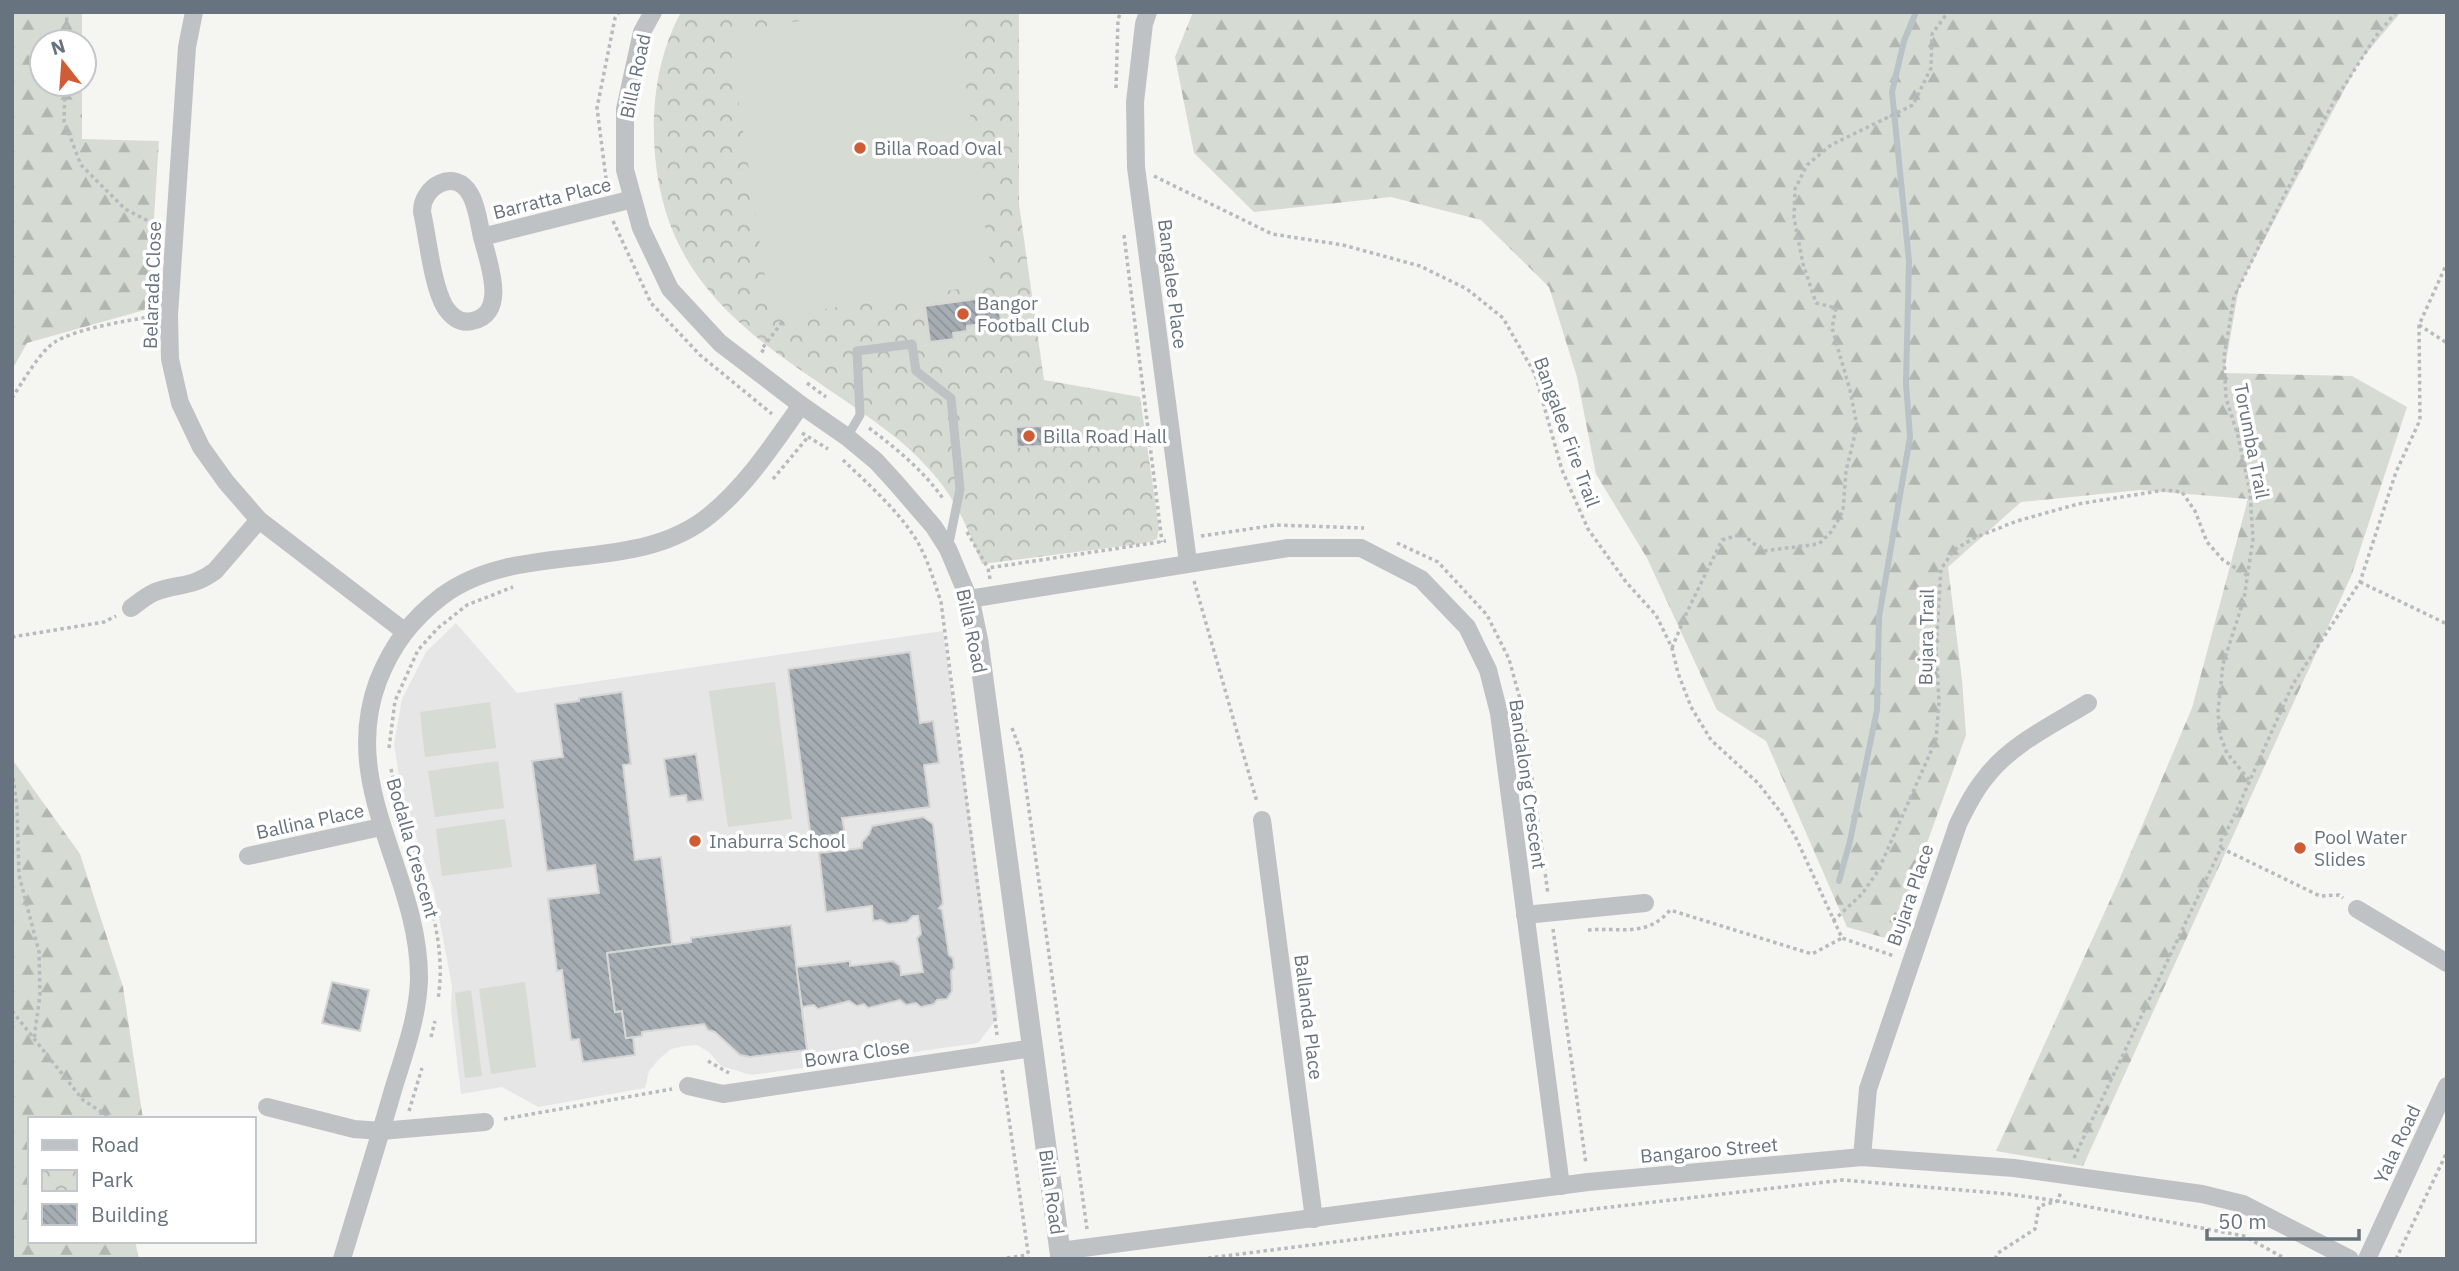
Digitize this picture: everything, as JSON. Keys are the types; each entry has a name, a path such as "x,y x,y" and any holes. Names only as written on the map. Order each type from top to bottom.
{"street":[{"name":"Belarada Close","path":"194,12 187,47 169,315 170,359 180,403 201,447 226,482 259,520 404,631"},
{"name":"Billa Road","path":"653,12 642,32 625,109 625,170 641,228 670,289 720,343 876,461 934,527 948,549 969,598 978,642 1061,1255"},
{"name":"Bangalee Place","path":"1148,12 1144,24 1135,102 1136,167 1188,562"},
{"name":"Barratta Place","path":"449,180 461,185 470,193 482,237 492,277 493,295 490,310 482,319 467,323 456,319 439,291 422,212 422,202 428,191 438,183 449,180"},
{"name":"Barratta Place","path":"482,237 633,199"},
{"name":"Bodalla Crescent","path":"342,1259 413,1024 419,981 414,929 382,827 366,759 367,721 383,669 404,631 429,606 454,587 478,574 514,565 656,543 686,530 710,515 758,465 801,405"},
{"path":"131,608 158,591 192,584 207,577 259,520"},
{"name":"Bandalong Crescent","path":"969,598 1287,548 1361,548 1421,579 1467,627 1488,670 1499,713 1561,1186"},
{"name":"Bujara Place","path":"1861,1157 1868,1089 1958,824 1972,796 2004,758 2088,703"},
{"name":"Ballanda Place","path":"1262,820 1314,1219"},
{"name":"Ballina Place","path":"248,856 382,827"},
{"path":"1525,915 1645,903"},
{"path":"2357,909 2447,963"},
{"name":"Bowra Close","path":"688,1086 723,1094 1033,1048"},
{"name":"Yala Road","path":"2367,1259 2447,1086"},
{"path":"267,1107 354,1129 381,1131 485,1122"},
{"name":"Bangaroo Street","path":"1061,1255 1561,1186 1861,1157 2014,1168 2202,1194 2243,1204 2350,1259"}],"lane":[{"path":"847,437 860,415 857,351 912,344 916,371 951,398 960,489 948,549"}],"path":[{"path":"1672,648 1723,540 1742,534 1763,551 1819,544 1832,531 1843,511 1846,471 1857,426 1832,328 1836,308 1816,303 1803,264 1794,218 1795,189 1807,165 1831,145 1913,105 1931,68 1932,34 1948,12"},
{"name":"Torumba Trail","path":"2249,780 2227,753 2220,735 2218,712 2223,664 2244,599 2253,539 2250,492 2238,436 2226,398 2224,357 2234,297 2332,105 2376,36 2396,12"},
{"path":"65,98 64,121 81,165 125,209 160,227 175,224"},
{"name":"Bangalee Fire Trail","path":"1136,167 1272,234 1343,245 1420,265 1467,289 1503,318 1535,374 1562,470 1588,529 1626,582 1656,615 1672,648 1691,707 1711,740 1758,783 1782,814 1796,838 1842,938"},
{"path":"2057,1201 2066,1175 2221,848 2220,842 2293,684 2360,582 2396,472 2420,419 2419,325 2447,263"},
{"path":"12,398 29,371 54,342 97,327 169,315"},
{"path":"2419,325 2447,342"},
{"path":"768,485 809,436"},
{"name":"Bujara Trail","path":"1833,921 1862,894 1878,871 1936,740 1940,702 1936,648 1941,569 1954,550 1974,538 2017,521 2078,504 2165,490 2182,492 2195,511 2207,542 2223,560 2248,576"},
{"path":"1188,562 1262,820"},
{"path":"2360,582 2447,624"},
{"path":"438,1004 442,979 437,938 429,894 404,819 388,759 390,723 395,701 418,650 438,628 467,605 519,585"},
{"path":"12,637 104,622 131,608"},
{"path":"948,648 999,1054 1028,1257 1000,1259"},
{"path":"12,771 17,807 19,875 39,952 40,995 34,1039"},
{"path":"2221,848 2320,896 2339,895 2357,909"},
{"path":"1576,931 1643,929 1660,922 1670,910 1812,954 1842,938 1910,961"},
{"path":"1554,933 1565,932"},
{"path":"12,1011 83,1100 109,1117"},
{"path":"430,1041 435,1016"},
{"path":"404,1130 422,1067"},
{"path":"485,1122 688,1086"},
{"path":"2396,1259 2447,1152"},
{"path":"1201,1259 1843,1180 2008,1194 2057,1201 2244,1236 2286,1259"},
{"path":"1995,1259 1998,1252 2035,1229 2039,1206 2057,1201"}],"shaded area":[{"name":"Inaburra School","path":"456,623 517,693 943,631 998,1017 978,1043 751,1075 721,1066 709,1052 697,1045 684,1046 671,1049 659,1059 649,1071 645,1088 538,1107 502,1087 461,1094 451,1009 452,986 434,891 401,790 394,744 402,699 426,652"}],"green space":[{"path":"12,12 82,12 82,28 28,28 28,98 82,98 82,139 159,141 148,309 27,343 12,370"},
{"path":"681,12 1019,12 1019,204 1044,380 1140,397 1159,528 1157,539 1146,543 982,564 953,502 938,479 919,459 881,426 780,355 720,304 696,274 677,240 663,201 655,156 655,100 661,64"},
{"name":"Billa Road Oval","path":"859,12 956,12 993,284 771,317 728,32"},
{"path":"1193,12 2401,12 2359,62 2239,287 2224,373 2352,376 2407,407 2352,574 2083,1166 1996,1151 2117,885 2192,708 2248,499 2140,490 2021,502 1948,567 1966,735 1892,940 1847,927 1766,741 1717,710 1647,558 1596,474 1577,377 1549,287 1481,220 1391,197 1254,212 1194,153 1175,57"},
{"path":"775,682 792,819 728,827 709,691"},
{"path":"490,702 496,748 425,757 420,712"},
{"path":"12,759 80,854 123,987 143,1117 28,1117 28,1243 135,1243 139,1259 12,1259"},
{"path":"498,761 504,808 435,817 428,771"},
{"path":"505,819 512,867 442,876 436,829"},
{"path":"525,982 536,1067 491,1074 479,989"},
{"path":"471,990 482,1076 465,1078 455,993"}],"building":[{"name":"Bangor Football Club","path":"998,296 1001,322 967,326 967,331 953,333 954,339 930,342 925,306"},
{"name":"Billa Road Hall","path":"1042,426 1043,446 1017,447 1016,427"},
{"path":"910,652 920,723 933,721 939,763 924,765 930,807 842,818 845,833 811,838 788,669"},
{"path":"622,692 631,764 623,765 635,860 661,857 672,944 607,953 615,1012 622,1011 626,1038 633,1037 635,1055 583,1062 579,1039 571,1040 562,970 557,971 548,899 599,893 595,865 547,871 532,761 563,757 555,704"},
{"path":"696,754 703,800 687,802 686,795 670,797 664,759"},
{"path":"923,817 933,824 943,904 939,908 942,910 949,955 953,958 952,991 947,999 921,1007 916,1003 906,1005 900,1000 868,1008 864,1004 857,1006 849,1001 818,1009 814,1005 802,1007 796,967 850,961 850,966 893,961 900,966 901,975 923,972 917,938 921,934 918,916 913,916 907,922 888,924 881,920 873,921 872,906 826,912 819,853 862,848 862,842 872,826"},
{"path":"791,925 807,1050 750,1057 740,1055 704,1024 642,1032 642,1036 626,1038 622,1011 615,1012 607,953 691,942 691,938"},
{"path":"332,982 369,990 360,1031 322,1023"}],"waterway":[{"path":"1839,881 1877,710 1879,617 1910,437 1906,383 1909,261 1892,92 1904,41 1916,12"}],"place":[{"name":"Billa Road Oval","path":"860,148"},
{"name":"Bangor Football Club","path":"963,314"},
{"name":"Billa Road Hall","path":"1029,436"},
{"name":"Inaburra School","path":"695,841"},
{"name":"Pool Water Slides","path":"2300,848"}]}
